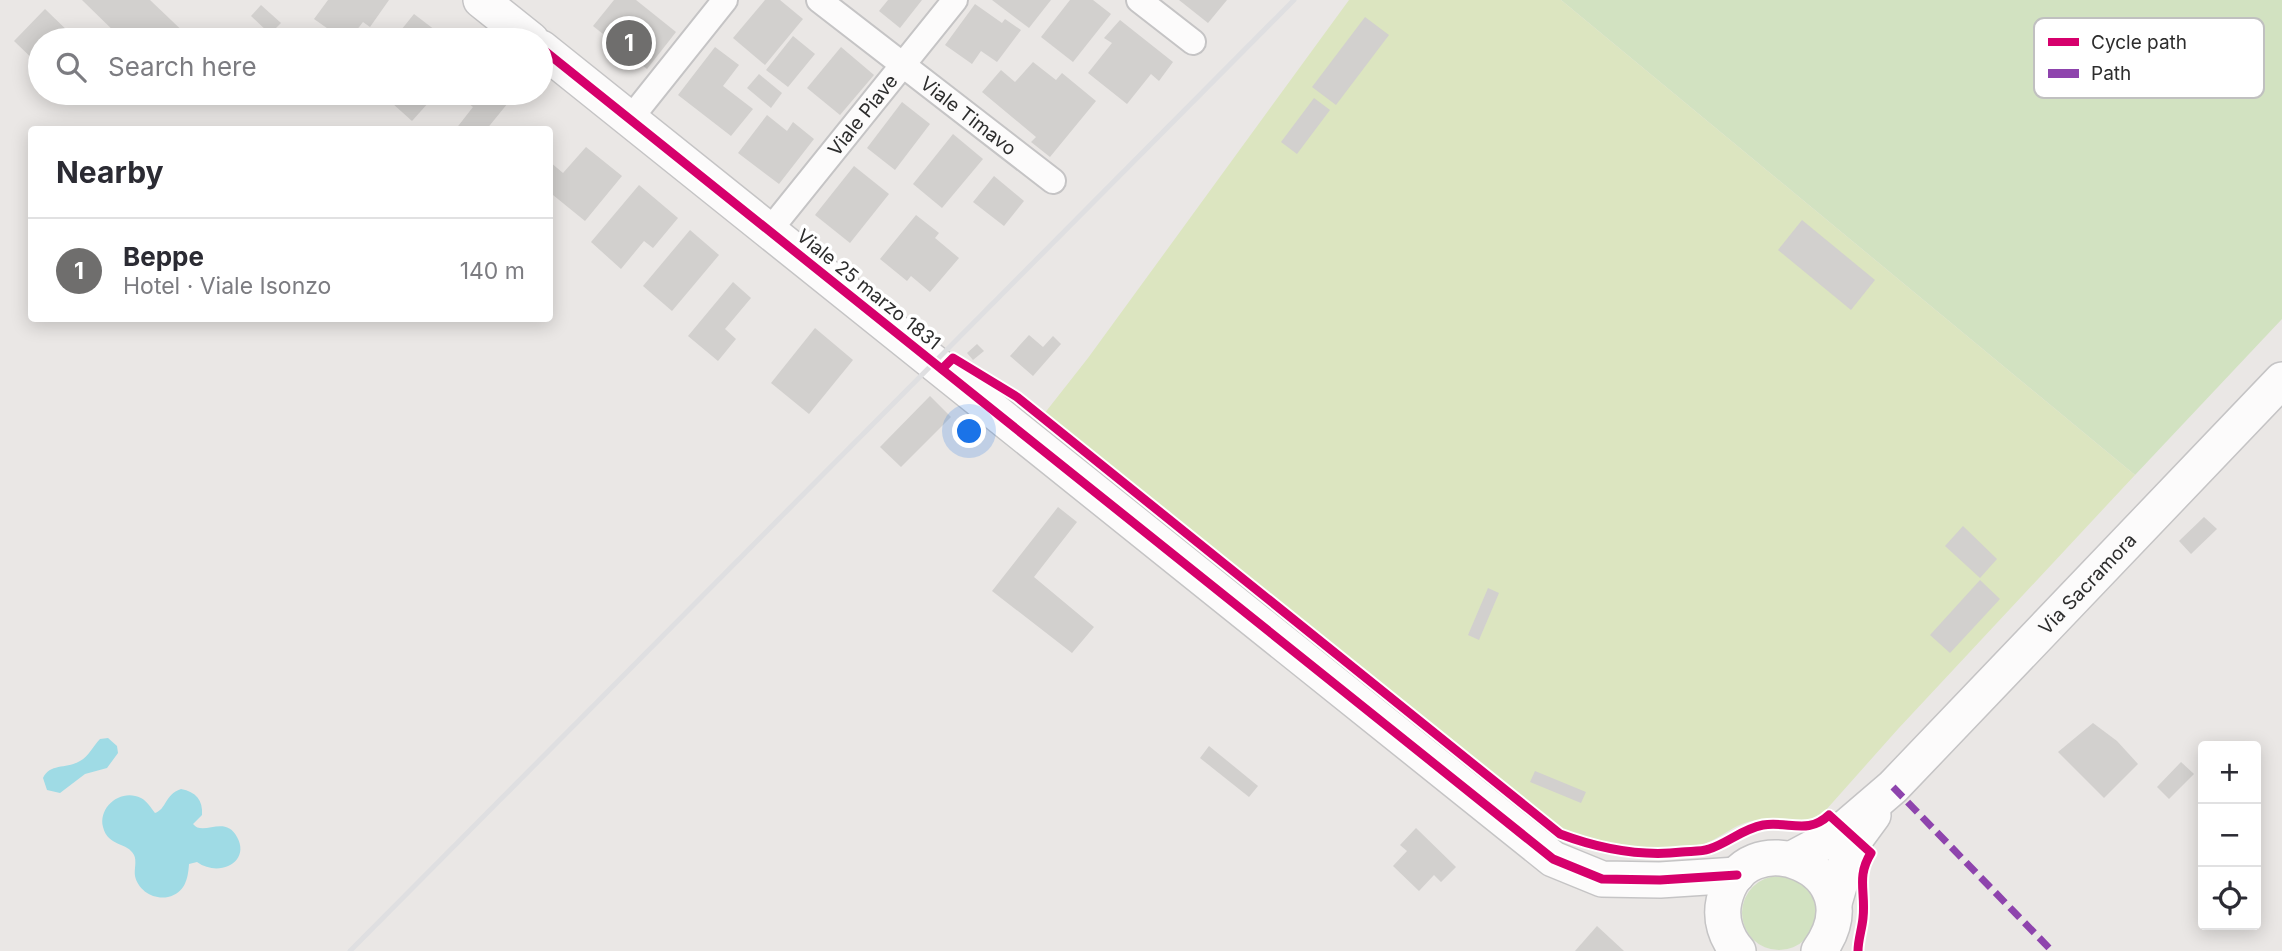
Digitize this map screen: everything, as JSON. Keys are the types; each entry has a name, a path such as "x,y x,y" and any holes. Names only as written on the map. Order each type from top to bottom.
{"street":[{"path":"481,0 516,28"},
{"path":"630,120 725,0"},
{"name":"Viale Timavo","path":"819,0 1053,181"},
{"name":"Viale Piave","path":"769,231 955,0"},
{"path":"1139,0 1193,42"},
{"name":"Viale 25 marzo 1831","path":"553,58 1553,859 1602,879 1660,880 1737,875"},
{"name":"Via Sacramora","path":"1792,859 1837,835 1893,787 2282,380"},
{"name":"Via Sacramora","path":"1828,946 1834,920 1834,903 1851,845 1893,787"},
{"path":"1726,937 1724,899 1737,875 1751,864 1767,858 1792,859 1816,871 1828,887 1834,903"},
{"name":"Viale 25 marzo 1831","path":"1660,880 1726,937"}],"green space":[{"path":"1349,0 1561,0 2135,475 1898,729 1817,820 1751,821 1704,844 1670,850 1616,847 1567,831 1501,783 1044,414 1088,358"},
{"path":"1561,0 2282,0 2282,319 2135,475"},
{"path":"1779,876 1793,879 1805,887 1813,899 1816,913 1813,927 1805,939 1793,947 1779,950 1765,947 1753,939 1745,927 1742,913 1745,899 1753,887 1765,879"}],"water":[{"path":"108,738 117,746 118,753 107,768 85,774 60,793 47,790 43,778 46,773 80,761 100,739"},
{"path":"181,789 191,792 200,801 202,815 193,824 202,828 220,826 232,830 240,846 240,854 230,865 223,868 206,867 197,862 189,864 182,889 174,895 162,898 147,893 139,886 135,876 134,855 109,838 102,820 108,806 119,798 141,798 155,813 171,795"}],"building":[{"path":"82,0 150,0 179,28 111,28"},
{"path":"328,0 389,0 370,27 363,22 358,28 327,28 314,19"},
{"path":"614,0 636,0 676,32 647,69 593,26"},
{"path":"765,0 780,0 803,19 765,65 733,38"},
{"path":"888,0 922,0 900,28 879,11"},
{"path":"992,0 1051,0 1029,28"},
{"path":"1070,0 1093,0 1111,14 1073,62 1041,37"},
{"path":"1179,0 1227,0 1208,23"},
{"path":"975,4 1002,23 1005,19 1021,30 997,62 981,51 972,64 945,45"},
{"path":"261,5 281,23 276,28 264,28 251,16"},
{"path":"45,9 65,28 28,28 28,54 14,41"},
{"path":"414,14 432,28 403,28"},
{"path":"1365,17 1389,35 1336,105 1312,87"},
{"path":"1120,20 1173,62 1159,81 1151,74 1127,104 1088,73 1112,43 1104,38"},
{"path":"793,36 815,54 788,87 766,70"},
{"path":"715,47 739,65 723,86 753,109 731,136 678,95"},
{"path":"841,47 874,75 840,115 807,88"},
{"path":"1033,62 1056,80 1062,73 1096,101 1050,157 1031,142 1036,137 982,92 1001,70 1015,82"},
{"path":"759,74 782,93 771,108 747,88"},
{"path":"1314,98 1330,110 1297,154 1281,142"},
{"path":"902,102 930,124 895,170 867,148"},
{"path":"394,105 426,105 412,121"},
{"path":"470,105 506,105 489,126 458,126 473,107"},
{"path":"767,115 787,131 793,122 814,139 779,184 738,153"},
{"path":"953,134 983,159 942,208 913,184"},
{"path":"586,147 622,176 585,221 553,195 553,165 563,173"},
{"path":"854,166 889,194 850,243 815,215"},
{"path":"994,176 1024,201 1004,226 973,202"},
{"path":"639,185 678,218 653,248 644,241 621,269 591,242"},
{"path":"916,215 939,233 935,238 959,258 930,292 911,276 907,281 880,259"},
{"path":"1802,220 1875,280 1851,310 1778,250"},
{"path":"690,230 719,255 672,311 643,286"},
{"path":"733,282 751,298 725,329 736,339 718,361 688,336"},
{"path":"815,328 853,360 809,414 771,383"},
{"path":"1029,335 1043,347 1053,336 1061,344 1033,376 1010,356"},
{"path":"977,344 984,351 973,360 967,353"},
{"path":"930,396 951,417 901,467 880,447"},
{"path":"1058,507 1077,522 1034,577 1094,627 1072,653 992,591"},
{"path":"2204,517 2217,529 2191,554 2179,541"},
{"path":"1963,526 1997,559 1980,578 1945,546"},
{"path":"1980,580 2000,599 1950,653 1930,635"},
{"path":"1488,588 1499,593 1479,640 1468,635"},
{"path":"2093,723 2117,741 2138,764 2104,798 2058,752"},
{"path":"1209,746 1258,786 1249,797 1200,758"},
{"path":"2181,762 2194,774 2169,799 2157,787"},
{"path":"1535,771 1586,792 1581,803 1530,782"},
{"path":"1416,828 1456,867 1441,882 1434,875 1419,891 1393,866 1407,851 1400,845"},
{"path":"1597,926 1624,951 1575,951"}],"railway":[{"path":"350,951 1294,0"}],"marked path":[{"path":"1893,787 2052,951"}],"cycle path":[{"path":"553,58 1553,859 1602,879 1660,880 1737,875"},
{"path":"942,369 953,358 1017,397 1560,834 1605,848 1635,852 1699,851 1716,846 1755,827 1772,824 1806,826 1829,815 1871,853 1863,877 1864,909 1858,951"}],"place":[{"name":"Beppe","path":"629,43"}]}
